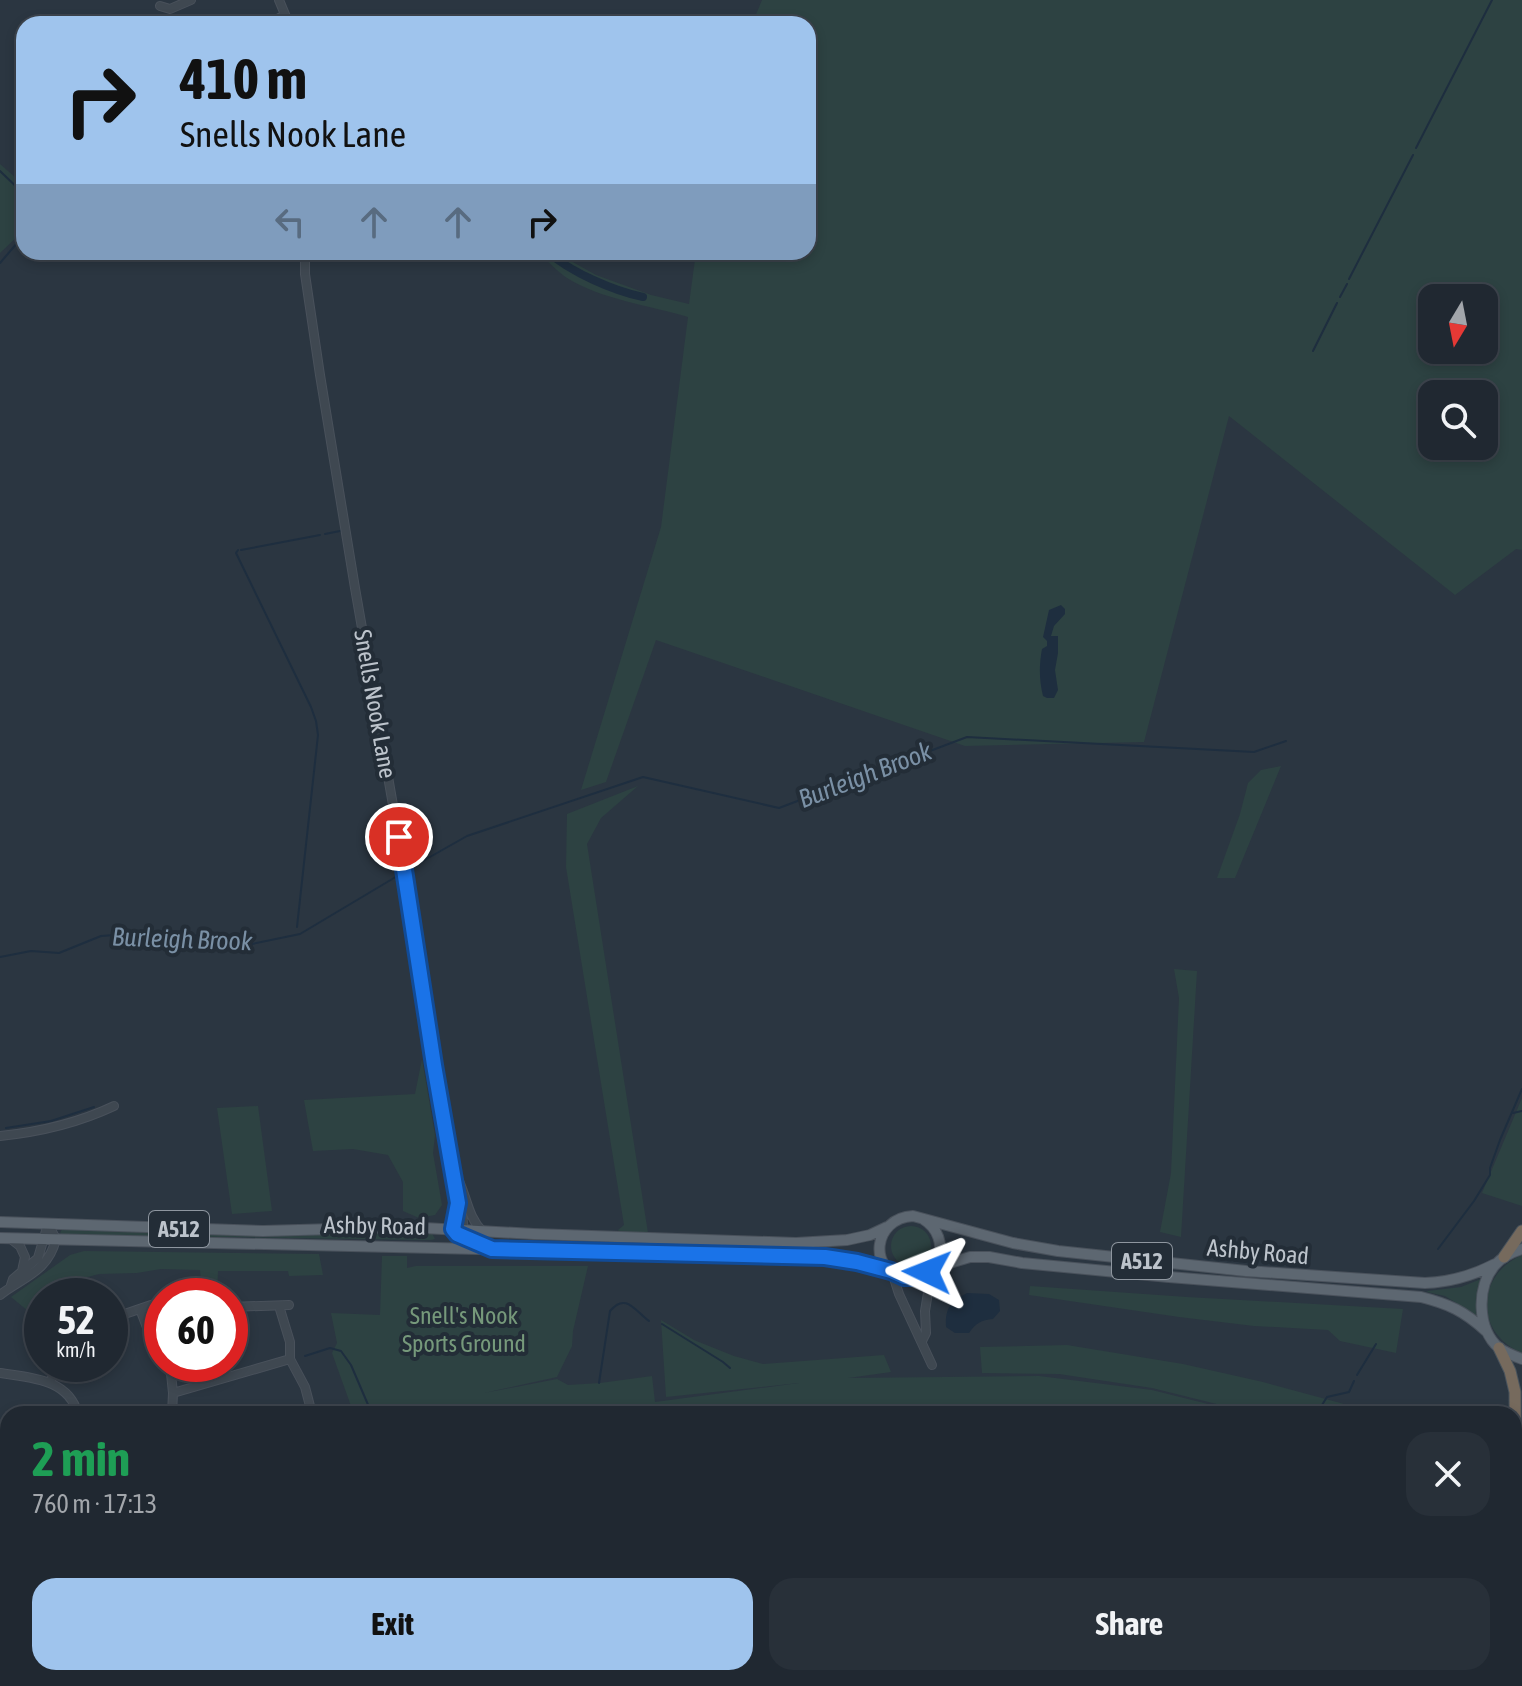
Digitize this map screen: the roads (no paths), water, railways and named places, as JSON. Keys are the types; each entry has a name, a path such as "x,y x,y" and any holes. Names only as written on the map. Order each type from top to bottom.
{"highway":[{"path":"1500,1260 1522,1231"},
{"path":"1499,1348 1510,1371 1515,1406"}],"main road":[{"path":"913,1216 923,1219 936,1230 941,1245 932,1268 922,1275 910,1277 892,1271 883,1261 880,1250 881,1238 887,1227 897,1219 913,1216"},
{"name":"Ashby Road","path":"923,1219 1013,1243 1058,1251 1260,1272 1425,1283 1475,1274 1522,1249"},
{"name":"Ashby Road","path":"0,1222 263,1231 358,1227 809,1243 857,1238 887,1227"},
{"name":"Ashby Road","path":"5,1238 825,1257 892,1271"},
{"name":"Ashby Road","path":"932,1268 970,1257 989,1257 1213,1282 1421,1297 1446,1303 1462,1311 1486,1331 1499,1348"},
{"path":"1486,1331 1481,1304 1484,1288 1500,1260"},
{"path":"1499,1348 1522,1359"}],"street":[{"path":"167,11 191,0"},
{"name":"Snells Nook Lane","path":"305,260 325,405 453,1169 459,1232 455,1249"},
{"path":"0,1136 52,1128 114,1106"},
{"path":"84,1119 89,1130"},
{"path":"453,1169 461,1182 472,1219 483,1232"},
{"path":"10,1288 13,1279 38,1258 48,1224"},
{"path":"0,1295 20,1284 43,1266 50,1256 56,1239 48,1224"},
{"path":"459,1232 492,1249"},
{"path":"5,1238 20,1246 25,1257 21,1272"},
{"path":"922,1341 926,1333 925,1311 932,1268"},
{"path":"892,1271 899,1294 932,1365"},
{"path":"248,1307 284,1306 290,1359 305,1387 306,1402"},
{"path":"128,1313 144,1308"},
{"path":"140,1309 144,1320"},
{"path":"173,1393 290,1359"},
{"path":"0,1373 24,1377"},
{"path":"50,1382 65,1391 74,1406"},
{"path":"172,1382 172,1406"}],"water":[{"path":"1061,605 1065,614 1054,626 1051,636 1058,636 1055,670 1058,690 1054,698 1047,698 1043,696 1040,678 1042,649 1047,646 1043,637 1049,610"},
{"path":"967,1293 989,1294 999,1300 1000,1311 993,1319 977,1324 969,1333 955,1333 946,1327 948,1310 953,1302"}],"waterway":[{"path":"1416,148 1492,0"},
{"path":"1349,279 1413,155"},
{"path":"0,171 16,186"},
{"path":"0,263 16,244"},
{"path":"559,260 593,280 643,297"},
{"path":"1340,297 1347,284"},
{"path":"1313,351 1337,303"},
{"path":"325,534 340,531"},
{"path":"241,550 320,535"},
{"path":"238,550 236,553 316,721 318,735 297,927"},
{"name":"Burleigh Brook","path":"414,866 467,836 643,777 779,808 967,737 1254,752 1286,741"},
{"name":"Burleigh Brook","path":"0,957 31,951 59,953 101,936 129,934 190,934 227,943 252,944 300,934 399,875"},
{"path":"1438,1249 1490,1175 1500,1140 1522,1089"},
{"path":"6,1128 51,1121 94,1107"},
{"path":"1513,1113 1522,1111"},
{"path":"599,1383 610,1311 626,1303 649,1321"},
{"path":"662,1324 730,1368"},
{"path":"1357,1375 1376,1344"},
{"path":"305,1356 330,1348 341,1351 351,1365 369,1406"},
{"path":"1322,1405 1327,1397 1349,1392 1354,1381"}],"park label":[{"name":"Snell's Nook Sports Ground","path":"464,1330"}]}
